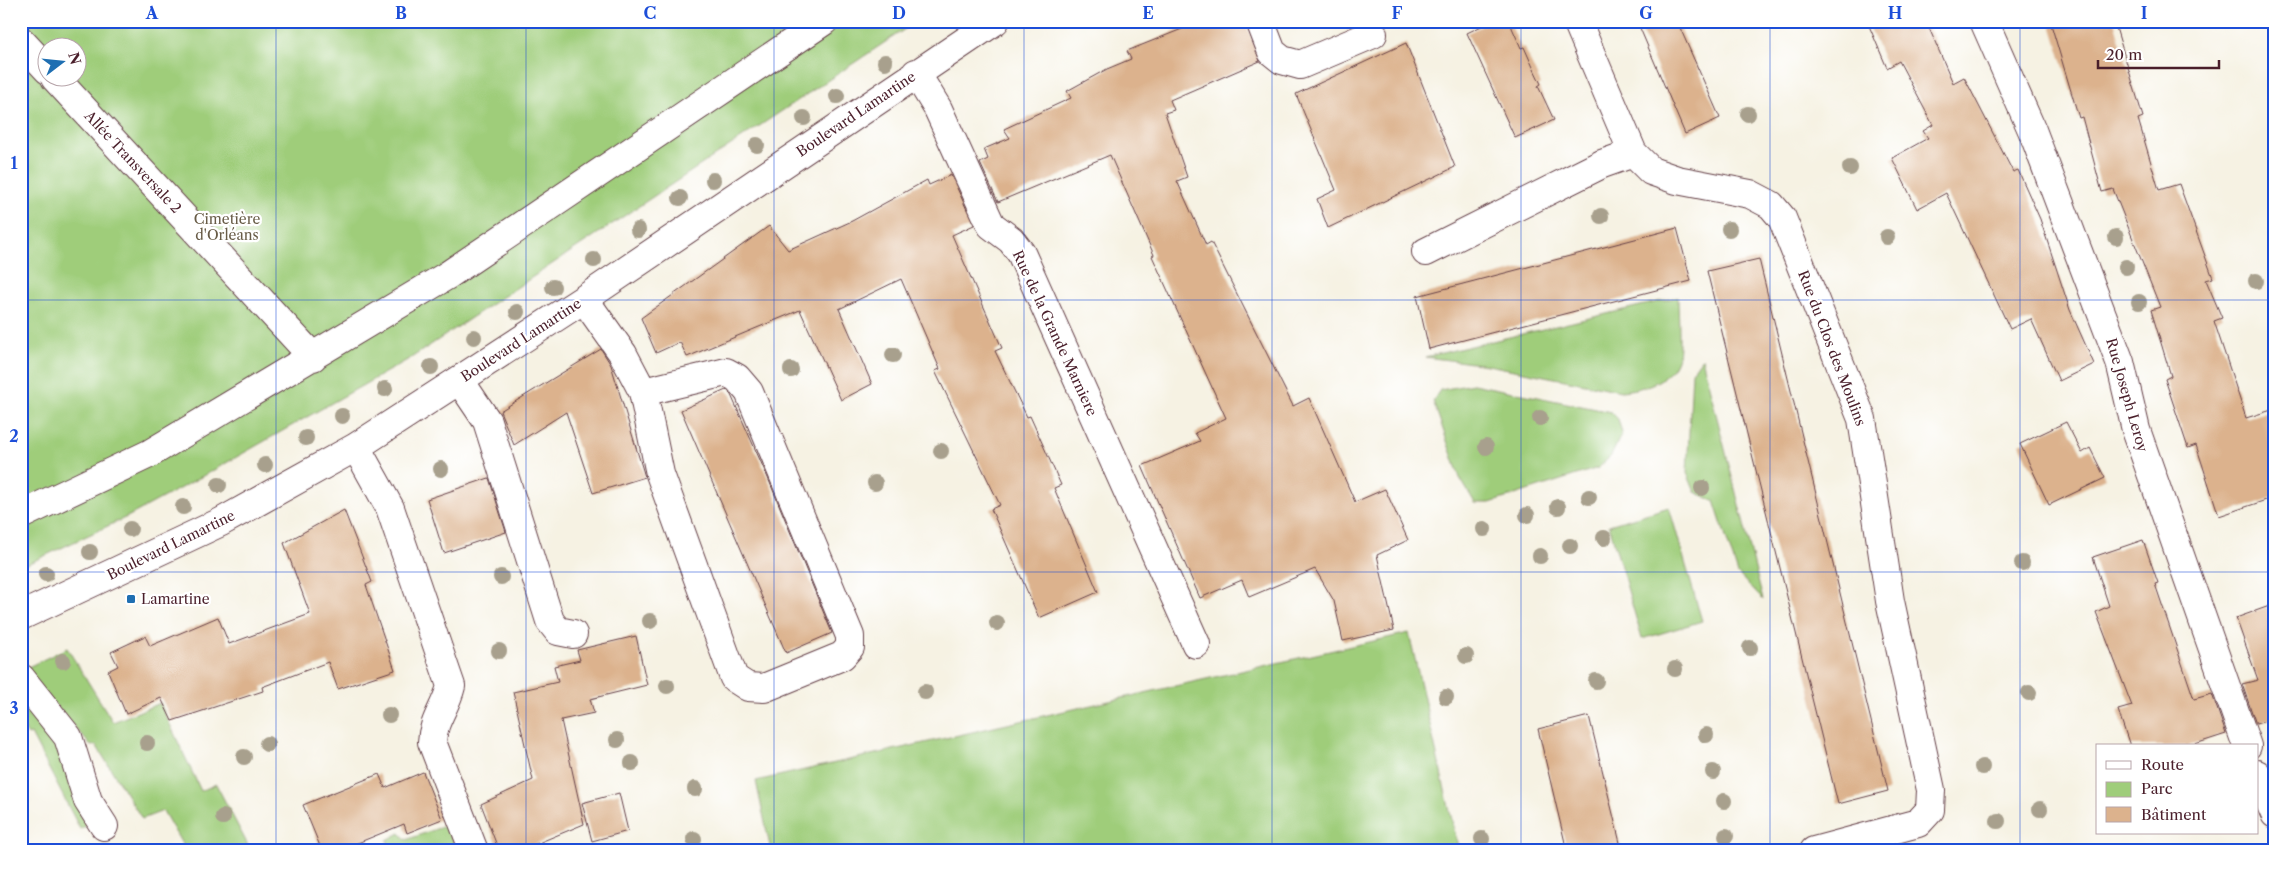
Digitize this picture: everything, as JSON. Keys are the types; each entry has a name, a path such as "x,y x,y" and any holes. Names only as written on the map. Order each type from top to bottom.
{"street":[{"path":"21,514 149,454 448,275 824,21"},
{"path":"21,608 76,582 303,465 713,204 980,21"},
{"name":"Boulevard Lamartine","path":"21,616 221,522 356,447 584,299 994,21"},
{"path":"1260,21 1272,52 1282,60 1300,65 1374,34"},
{"name":"Rue du Clos des Moulins","path":"1577,21 1633,153 1652,171 1677,180 1750,194 1771,205 1782,218 1862,418 1890,601 1931,790 1930,810 1918,823 1814,851"},
{"name":"Rue Joseph Leroy","path":"1984,21 2032,130 2120,362 2136,430 2246,744"},
{"path":"21,41 38,59"},
{"name":"Rue de la Grande Marniere","path":"916,73 938,109 991,225 1011,240 1020,253 1196,644"},
{"name":"Allée Transversale 2","path":"64,88 313,357"},
{"path":"1426,252 1602,164 1633,153"},
{"path":"584,299 623,354 643,392 660,474 734,678 748,687 764,688 842,656 850,647 850,636 749,392 737,378 726,372 643,392"},
{"path":"460,381 487,421 550,621 558,631 573,634"},
{"path":"356,447 390,508 451,686 449,698 432,728 432,742 474,851"},
{"path":"21,678 68,738 88,801 104,826"},
{"path":"2258,776 2274,812"}],"green space":[{"name":"Cimetière d'Orléans","path":"21,21 917,21 411,358 129,516 21,567"},
{"path":"1678,297 1679,339 1677,360 1673,368 1662,379 1638,388 1621,391 1488,365 1425,357"},
{"path":"1702,358 1763,600 1738,574 1714,501 1695,492 1687,473 1692,372"},
{"path":"1473,384 1611,412 1618,419 1622,433 1611,456 1598,468 1490,503 1475,503 1460,478 1433,401 1440,390"},
{"path":"1669,507 1702,621 1642,639 1609,525"},
{"path":"1409,633 1459,851 771,851 756,781"},
{"path":"67,648 113,722 160,703 201,791 216,784 251,851 186,851 163,811 142,819 96,745 91,746 24,669"},
{"path":"21,691 62,749 92,823 80,829 31,734 28,735 21,723"},
{"path":"447,825 457,851 391,851 387,840 400,833 406,840"}],"building":[{"path":"1202,21 1245,21 1260,61 1170,100 1174,110 1165,113 1187,177 1177,181 1206,245 1211,242 1293,406 1309,398 1355,502 1385,489 1408,540 1377,555 1394,630 1343,641 1334,601 1315,569 1249,597 1242,580 1200,598 1142,466 1200,441 1195,433 1226,418 1152,256 1154,255 1110,155 998,202 980,163 988,159 984,149 1010,138 1004,129 1071,98 1067,91 1107,69 1131,59 1127,51"},
{"path":"1492,21 1509,21 1521,48 1524,47 1541,84 1538,86 1554,120 1515,138 1467,33"},
{"path":"1637,21 1677,21 1720,118 1685,134"},
{"path":"1867,21 1926,21 1953,83 1964,77 2013,172 2018,170 2040,219 2070,310 2094,364 2059,381 2031,319 2010,329 1946,193 1917,209 1892,158 1928,138 1923,131 1933,125 1899,61 1887,68"},
{"path":"2050,21 2114,21 2143,117 2138,119 2159,190 2179,184 2213,278 2206,280 2222,318 2214,321 2246,418 2275,409 2275,497 2219,516 2196,445 2188,448 2165,379 2171,376 2151,310 2160,307 2113,189 2102,192 2082,117 2079,118"},
{"path":"1406,43 1455,167 1328,228 1317,199 1336,190 1296,94"},
{"path":"951,175 974,225 952,235 1002,348 995,351 1027,417 1030,416 1061,485 1054,488 1098,592 1039,618 991,509 1000,505 935,371 940,369 901,279 839,309 872,384 841,400 800,310 687,357 680,342 656,353 641,318 769,226 788,250 852,221 927,180 929,185"},
{"path":"1677,228 1691,281 1429,349 1417,296"},
{"path":"1759,259 1888,791 1838,804 1707,271"},
{"path":"601,349 611,365 645,477 593,493 566,412 514,445 500,411"},
{"path":"726,390 731,395 768,478 832,633 786,653 681,410"},
{"path":"2066,422 2082,453 2090,448 2105,478 2049,505 2020,444"},
{"path":"489,478 506,532 444,553 427,499"},
{"path":"344,510 372,582 366,585 395,670 338,689 328,662 262,687 263,691 172,721 161,698 126,714 108,671 118,666 111,652 145,636 150,646 218,617 229,644 310,614 284,543"},
{"path":"2143,540 2158,583 2155,584 2194,699 2212,694 2226,734 2195,744 2129,744 2118,710 2132,706 2096,612 2109,606 2093,557"},
{"path":"2275,604 2275,718 2256,724 2242,684 2258,680 2236,618"},
{"path":"636,636 647,685 590,699 594,713 561,720 584,824 519,851 499,851 481,804 533,780 513,692 558,682 554,666 580,660 577,650"},
{"path":"1589,716 1622,851 1567,851 1538,729"},
{"path":"423,772 442,819 407,833 404,824 338,851 322,851 303,805 379,774 385,788"},
{"path":"619,793 628,831 592,841 582,803"}],"place":[{"name":"Lamartine","path":"131,599"}]}
